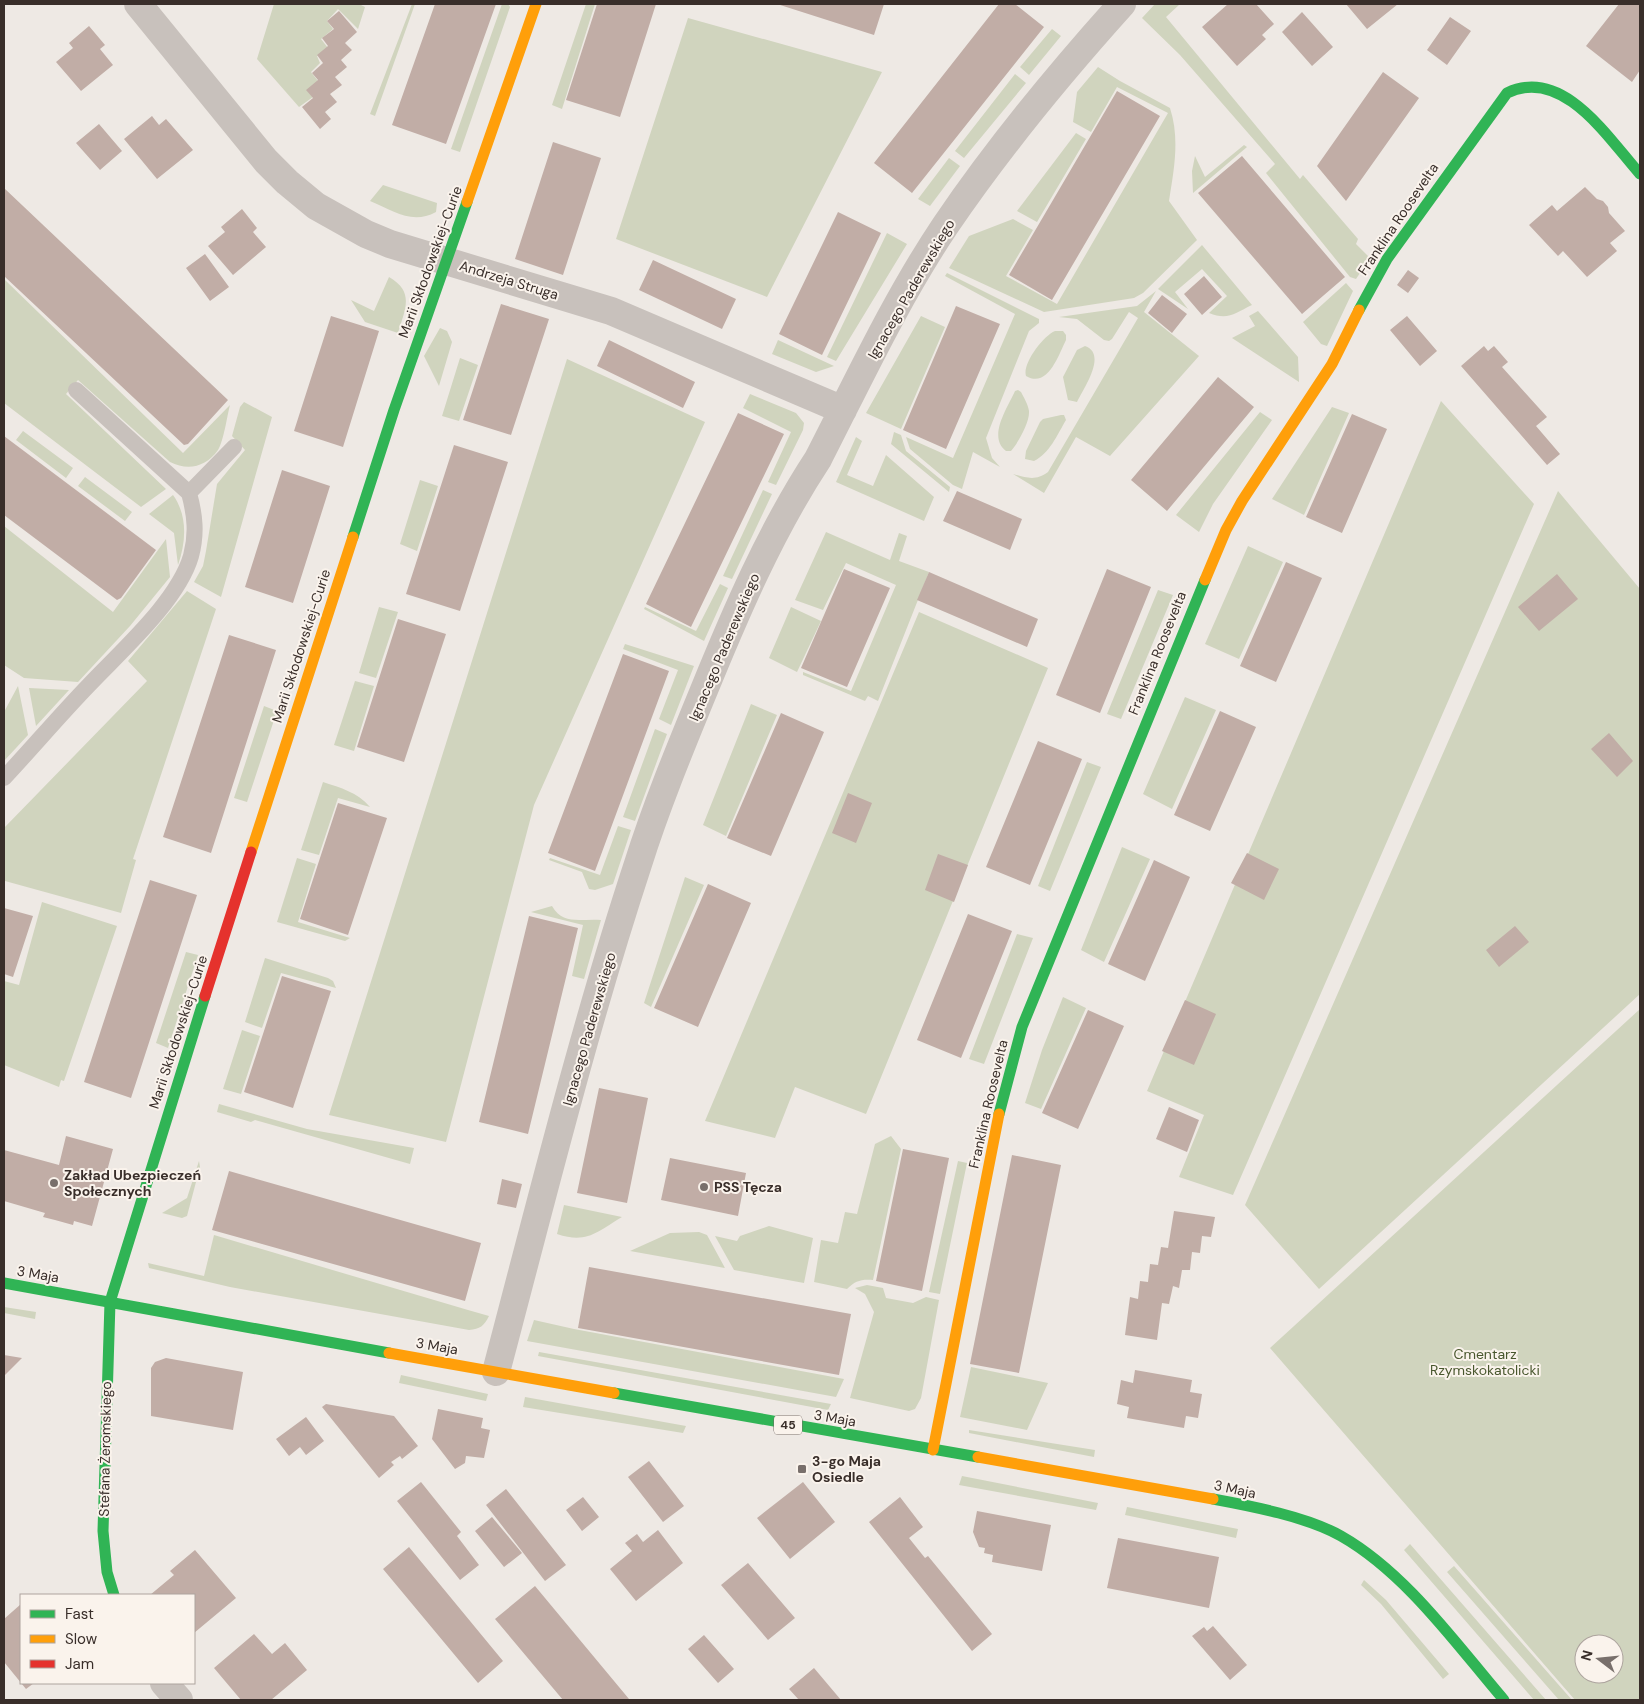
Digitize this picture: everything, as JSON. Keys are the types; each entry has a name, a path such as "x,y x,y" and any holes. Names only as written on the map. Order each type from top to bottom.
{"street":[{"name":"Andrzeja Struga","path":"138,4 239,129 287,182 316,206 366,234 446,262 611,311 843,410"},
{"name":"Marii Skłodowskiej-Curie","path":"110,1302 164,1122 397,401 536,4"},
{"name":"Ignacego Paderewskiego","path":"496,1372 553,1154 638,862 714,666 766,550 896,310 945,227 1021,123 1122,4"},
{"name":"Franklina Roosevelta","path":"933,1450 994,1140 1014,1052 1041,979 1196,598 1238,509 1332,364 1386,259 1507,93 1520,87 1538,86 1553,90 1586,115 1640,174"},
{"name":"3 Maja","path":"4,1283 1220,1500 1313,1523 1341,1536 1372,1557 1399,1580 1504,1700"},
{"name":"Stefana Żeromskiego","path":"110,1302 103,1480 103,1531 107,1572 114,1594"},
{"path":"165,1684 179,1700"}],"lane":[{"path":"4,778 147,624 182,578 190,558 196,533 194,511 189,492 76,390"},
{"path":"189,492 234,447"}],"green space":[{"path":"274,4 359,4 365,7 358,29 338,9 327,21 333,29 321,39 328,48 317,56 320,63 311,72 318,81 313,97 299,107 257,59"},
{"path":"412,4 415,4 375,116 370,114"},
{"path":"502,4 508,4 510,7 460,152 451,149"},
{"path":"586,4 595,4 562,109 552,105"},
{"path":"1155,4 1180,4 1166,17 1300,179 1303,175 1358,239 1356,244 1370,258 1356,279 1350,277 1266,173 1275,164 1180,55 1142,18"},
{"path":"688,18 882,72 767,297 616,239"},
{"path":"1052,29 1061,36 1029,75 1020,67"},
{"path":"1098,67 1170,108 1175,131 1175,143 1169,201 1197,240 1143,293 1134,298 1044,312 949,268 969,236 1013,219 1033,230 1006,276 1057,304 1168,113 1117,87 1091,132 1073,122 1077,92"},
{"path":"1015,74 1026,83 964,158 955,151"},
{"path":"1076,133 1086,139 1037,222 1017,211"},
{"path":"1244,145 1247,147 1193,193 1192,171 1195,156 1205,177"},
{"path":"949,158 960,166 930,206 918,199"},
{"path":"383,185 437,203 436,212 427,216 411,217 370,201"},
{"path":"887,233 907,244 836,361 827,357"},
{"path":"1202,245 1252,305 1226,316 1209,313 1227,296 1202,269 1175,292 1188,309 1158,289"},
{"path":"947,273 1039,319 1039,323 1029,331 986,438 992,458 1000,467 973,452 962,489 953,485 910,449 906,437 953,458 1015,314 945,276"},
{"path":"389,277 397,283 405,295 405,309 398,333 365,322 351,300 374,311"},
{"path":"4,279 183,453 230,405 224,434 218,450 208,460 196,466 183,466 170,462 78,380 66,394 166,489 141,507 4,403"},
{"path":"1346,283 1353,291 1327,346 1321,344 1303,322"},
{"path":"1156,291 1144,312 1199,356 1110,456 1076,437 1044,493 1013,474 1035,478 1048,472 1138,318 1129,312 1109,341 1104,340 1077,319 1059,317 1137,306"},
{"path":"1258,311 1298,357 1299,382 1232,338 1255,326 1249,316"},
{"path":"921,316 945,327 901,429 866,413"},
{"path":"440,328 447,331 452,342 439,386 424,356"},
{"path":"1055,331 1063,331 1066,335 1066,340 1052,368 1041,378 1034,379 1026,376 1027,365 1034,351 1045,338"},
{"path":"778,340 834,366 816,372 772,354"},
{"path":"1085,346 1092,350 1094,356 1092,372 1077,402 1068,400 1063,377 1077,350"},
{"path":"460,358 478,365 459,421 442,416"},
{"path":"567,359 705,422 534,805 446,1142 329,1115"},
{"path":"1018,390 1027,403 1029,416 1017,443 1011,451 1006,451 998,438 999,430 1008,405 1015,391"},
{"path":"750,394 796,413 804,423 803,430 776,485 768,482 791,432 743,408"},
{"path":"1441,401 1534,504 1233,1195 1179,1177 1204,1115 1147,1091"},
{"path":"244,402 272,417 221,597 194,582 203,566 217,484 245,450 232,436 240,407"},
{"path":"1332,407 1349,413 1304,515 1272,499"},
{"path":"1260,412 1272,420 1213,504 1199,532 1176,515"},
{"path":"1064,415 1066,420 1049,448 1040,458 1034,461 1025,459 1026,451 1040,422 1043,419"},
{"path":"23,431 73,468 66,478 16,440"},
{"path":"894,432 901,435 906,451 950,487 949,492 891,444"},
{"path":"856,437 862,441 847,475 873,486 886,455 934,497 924,521 836,482"},
{"path":"85,477 132,512 125,521 78,486"},
{"path":"420,480 438,486 417,551 400,544"},
{"path":"763,490 772,494 732,579 723,576"},
{"path":"1558,491 1640,589 1640,994 1319,1289 1245,1205"},
{"path":"173,495 181,512 184,529 183,547 178,565 174,533 149,514"},
{"path":"4,526 113,612 166,539 170,577 130,626 78,682 24,678 4,665"},
{"path":"826,532 890,560 899,533 907,536 899,561 929,572 878,701 868,696 865,701 803,675 803,672 851,691 896,585 846,563 823,610 795,600"},
{"path":"1248,546 1283,562 1239,659 1205,644"},
{"path":"720,584 728,588 704,641 644,609 645,607 696,631"},
{"path":"1158,590 1173,595 1121,719 1107,714"},
{"path":"187,591 216,609 133,859 136,860 121,913 5,881 4,828 147,681 128,661"},
{"path":"379,607 398,612 376,678 359,673"},
{"path":"791,607 821,621 797,672 769,658"},
{"path":"919,612 1048,668 866,1114 795,1087 775,1138 705,1121"},
{"path":"625,644 694,666 671,725 659,719 678,670 623,649"},
{"path":"355,681 374,686 354,751 334,745"},
{"path":"18,686 28,735 4,761 4,712"},
{"path":"29,688 69,690 36,726"},
{"path":"1185,697 1216,710 1172,809 1143,794"},
{"path":"751,704 777,715 726,836 703,825"},
{"path":"264,706 277,711 247,802 234,798"},
{"path":"655,729 667,734 635,821 623,817"},
{"path":"1087,762 1101,767 1050,891 1038,886"},
{"path":"323,782 354,794 370,807 338,798 319,855 301,850"},
{"path":"618,826 631,830 613,884 595,890 589,889 582,872 549,860 550,858 600,875"},
{"path":"1122,847 1150,859 1104,962 1081,950"},
{"path":"297,858 316,864 298,922 350,938 345,941 277,922"},
{"path":"685,877 704,885 651,1007 644,1003"},
{"path":"42,902 117,926 64,1081 61,1080 59,1087 4,1065 4,981 19,985"},
{"path":"552,906 556,912 567,919 601,920 584,979 572,976 583,925 531,912"},
{"path":"1017,934 1033,938 984,1064 969,1059"},
{"path":"186,952 198,955 168,1048 156,1043"},
{"path":"265,958 328,978 333,981 336,988 281,973 262,1028 245,1022"},
{"path":"1063,997 1086,1008 1041,1109 1025,1103 1042,1050"},
{"name":"Cmentarz Rzymskokatolicki","path":"1640,1009 1640,1700 1575,1700 1270,1348"},
{"path":"242,1030 260,1036 241,1094 223,1089"},
{"path":"219,1104 307,1129 414,1148 410,1164 255,1120 251,1122 217,1112"},
{"path":"891,1136 901,1149 873,1280 858,1281 847,1289 814,1282 821,1240 838,1243 845,1212 857,1214 875,1144"},
{"path":"199,1161 200,1167 187,1216 182,1218 162,1213 187,1198"},
{"path":"958,1161 967,1163 940,1294 929,1292"},
{"path":"564,1205 622,1217 591,1235 576,1238 567,1237 557,1234"},
{"path":"769,1226 813,1238 804,1283 734,1270 715,1236 737,1241 740,1236"},
{"path":"699,1232 707,1235 725,1268 630,1251 670,1233"},
{"path":"214,1235 489,1316 481,1326 469,1330 230,1287 149,1268 148,1263 204,1276"},
{"path":"867,1285 883,1288 886,1298 913,1303 926,1297 939,1300 921,1398 915,1409 909,1411 850,1398 874,1312 865,1294 855,1288"},
{"path":"4,1307 36,1312 35,1319 4,1313"},
{"path":"534,1320 844,1379 836,1397 527,1341"},
{"path":"539,1352 831,1404 828,1410 538,1356"},
{"path":"971,1367 1048,1383 1027,1430 960,1417"},
{"path":"401,1375 488,1394 486,1401 399,1383"},
{"path":"525,1397 686,1426 683,1433 523,1407"},
{"path":"969,1430 1095,1450 1094,1457 969,1433"},
{"path":"962,1476 1098,1503 1096,1510 959,1485"},
{"path":"1127,1507 1238,1529 1236,1538 1125,1515"},
{"path":"1410,1544 1546,1700 1534,1700 1404,1550"},
{"path":"1454,1566 1572,1700 1559,1700 1447,1572"},
{"path":"1364,1580 1386,1600 1449,1674 1443,1679 1381,1604 1361,1585"}],"building":[{"path":"435,4 496,4 446,144 392,125"},
{"path":"597,4 656,4 620,117 566,100"},
{"path":"777,4 884,4 874,35"},
{"path":"999,4 1015,4 1044,27 912,193 874,163"},
{"path":"1228,4 1256,4 1274,24 1262,35 1266,39 1237,66 1202,27"},
{"path":"1346,4 1398,4 1367,29"},
{"path":"1619,4 1640,4 1640,70 1632,82 1586,46"},
{"path":"339,11 357,32 345,43 352,50 341,60 347,67 335,77 342,85 330,94 337,102 325,112 331,119 320,129 302,107 313,98 306,90 318,80 312,73 323,63 317,55 328,46 322,38 334,29 327,21"},
{"path":"1302,12 1333,47 1312,66 1282,32"},
{"path":"1450,17 1471,31 1447,65 1427,50"},
{"path":"89,26 105,45 100,49 113,65 81,91 56,62 73,48 69,43"},
{"path":"1383,72 1419,98 1346,201 1317,166"},
{"path":"1117,91 1160,116 1052,300 1009,275"},
{"path":"152,116 159,125 166,119 193,150 157,179 124,139"},
{"path":"99,124 122,151 100,170 76,143"},
{"path":"553,142 601,158 563,275 515,259"},
{"path":"1242,156 1345,277 1302,314 1198,193"},
{"path":"1585,187 1597,199 1603,201 1608,207 1609,213 1625,231 1610,243 1617,251 1587,277 1563,251 1558,256 1529,225 1552,205 1557,211"},
{"path":"4,188 228,400 188,444 184,445 4,276"},
{"path":"242,209 257,228 253,232 266,247 233,275 208,246 225,232 221,227"},
{"path":"838,212 881,233 822,355 779,334"},
{"path":"205,254 229,287 210,301 186,268"},
{"path":"653,260 736,299 722,329 639,290"},
{"path":"1408,270 1419,278 1408,293 1397,285"},
{"path":"1204,276 1222,297 1202,315 1184,294"},
{"path":"1162,295 1187,314 1172,333 1148,313"},
{"path":"501,304 549,319 511,435 463,420"},
{"path":"956,306 1000,324 946,449 903,430"},
{"path":"331,316 379,331 343,447 294,431"},
{"path":"1407,316 1437,351 1420,366 1390,330"},
{"path":"609,340 695,382 683,408 597,366"},
{"path":"1484,346 1488,351 1494,346 1508,362 1502,367 1547,417 1536,426 1560,454 1547,465 1461,366"},
{"path":"1218,377 1254,407 1167,511 1131,480"},
{"path":"738,413 784,434 691,627 646,604"},
{"path":"1352,414 1387,429 1342,533 1306,517"},
{"path":"4,436 156,550 121,598 117,600 4,515"},
{"path":"454,445 508,462 460,611 406,594"},
{"path":"282,470 330,486 293,603 245,587"},
{"path":"957,491 1022,519 1010,550 943,521"},
{"path":"1286,562 1322,578 1276,682 1240,666"},
{"path":"844,569 890,588 847,687 801,668"},
{"path":"1107,569 1151,587 1100,713 1056,695"},
{"path":"929,572 1038,619 1027,647 917,600"},
{"path":"1557,574 1578,599 1539,631 1518,607"},
{"path":"398,619 446,634 404,762 357,747"},
{"path":"229,635 276,650 211,853 163,837"},
{"path":"623,654 669,671 595,871 548,853"},
{"path":"1220,711 1256,727 1210,831 1174,815"},
{"path":"781,713 824,732 771,856 727,838"},
{"path":"1609,733 1633,761 1617,777 1591,749"},
{"path":"1038,741 1082,759 1030,885 986,867"},
{"path":"848,793 872,803 856,843 832,833"},
{"path":"338,803 387,818 348,935 300,919"},
{"path":"1247,853 1279,869 1264,900 1231,883"},
{"path":"938,854 968,865 954,902 925,890"},
{"path":"1154,860 1190,877 1145,981 1108,964"},
{"path":"150,880 197,895 131,1098 84,1082"},
{"path":"708,884 751,903 698,1027 654,1008"},
{"path":"4,908 33,916 13,977 4,974"},
{"path":"968,914 1012,931 961,1058 917,1040"},
{"path":"529,916 578,928 528,1134 479,1122"},
{"path":"1515,926 1529,942 1499,967 1486,950"},
{"path":"282,976 331,991 293,1108 244,1092"},
{"path":"1185,1000 1216,1014 1194,1065 1162,1051"},
{"path":"1088,1010 1124,1026 1078,1129 1042,1113"},
{"path":"599,1088 648,1098 627,1203 577,1193"},
{"path":"1169,1107 1199,1120 1187,1152 1156,1139"},
{"name":"Zakład Ubezpieczeń Społecznych","path":"66,1136 113,1149 92,1226 74,1221 73,1225 43,1217 45,1213 4,1201 4,1150 59,1165"},
{"path":"903,1149 949,1158 922,1291 876,1281"},
{"path":"1012,1155 1061,1165 1019,1373 970,1364"},
{"name":"PSS Tęcza","path":"670,1158 746,1173 738,1216 661,1200"},
{"path":"229,1171 481,1243 465,1301 212,1230"},
{"path":"502,1179 522,1184 516,1208 497,1204"},
{"path":"1174,1211 1215,1217 1211,1237 1202,1236 1200,1253 1192,1252 1190,1270 1182,1270 1179,1288 1173,1286 1169,1304 1162,1303 1157,1340 1125,1335 1130,1297 1138,1299 1140,1281 1148,1282 1150,1264 1158,1265 1161,1247 1168,1248"},
{"path":"589,1267 851,1314 839,1375 578,1328"},
{"path":"4,1355 22,1358 4,1376"},
{"path":"166,1358 243,1372 233,1430 151,1416 151,1368 155,1362"},
{"path":"1135,1370 1192,1380 1190,1392 1202,1394 1198,1418 1186,1416 1184,1428 1127,1418 1129,1407 1117,1404 1121,1380 1133,1383"},
{"path":"326,1404 394,1416 418,1446 402,1459 400,1456 391,1462 394,1465 379,1478 322,1407"},
{"path":"438,1409 483,1418 481,1428 490,1430 484,1458 466,1456 465,1463 455,1469 432,1439"},
{"path":"306,1417 324,1441 306,1455 300,1447 289,1456 276,1439"},
{"path":"649,1461 684,1506 663,1522 628,1477"},
{"path":"421,1482 461,1532 457,1536 479,1565 460,1580 397,1501"},
{"path":"803,1482 835,1522 790,1559 757,1518"},
{"path":"506,1489 566,1565 545,1581 486,1505"},
{"path":"583,1497 599,1517 582,1531 566,1510"},
{"path":"900,1497 923,1527 909,1538 925,1558 928,1556 992,1634 972,1651 869,1522"},
{"path":"977,1511 1051,1525 1042,1571 992,1562 993,1555 984,1553 985,1548 979,1547 973,1532"},
{"path":"492,1517 522,1553 504,1567 475,1531"},
{"path":"658,1530 683,1563 636,1601 610,1569 632,1551 625,1543 637,1534 643,1542"},
{"path":"1118,1538 1219,1557 1209,1608 1107,1588"},
{"path":"409,1547 503,1661 478,1683 383,1569"},
{"path":"195,1550 236,1598 195,1632 195,1594 151,1594 174,1575 170,1571"},
{"path":"748,1563 795,1618 768,1640 721,1585"},
{"path":"535,1586 628,1700 563,1700 495,1619"},
{"path":"20,1605 20,1682 4,1662 4,1619"},
{"path":"1213,1626 1247,1665 1230,1680 1192,1636 1204,1627 1207,1631"},
{"path":"254,1634 272,1654 285,1643 307,1670 271,1700 241,1700 214,1668"},
{"path":"704,1635 734,1669 718,1683 688,1649"},
{"path":"814,1668 841,1700 799,1700 789,1689"},
{"path":"22,1684 33,1684 26,1689"}],"traffic: fast":[{"path":"1359,310 1387,259 1507,93 1527,87 1547,89 1565,97 1599,125 1640,174"},
{"path":"353,537 394,410 467,202"},
{"path":"999,1114 1022,1027 1205,580"},
{"path":"114,1594 107,1572 103,1531 110,1302 205,996"},
{"path":"4,1283 389,1353"},
{"path":"614,1393 978,1457"},
{"path":"1213,1499 1279,1513 1312,1523 1328,1529 1365,1551 1387,1569 1429,1611 1504,1700"}],"traffic: slow":[{"path":"467,202 536,4"},
{"path":"1205,580 1226,530 1242,501 1332,364 1359,310"},
{"path":"251,852 353,537"},
{"path":"933,1450 999,1114"},
{"path":"389,1353 614,1393"},
{"path":"978,1457 1213,1499"}],"traffic: jam":[{"path":"205,996 251,852"}],"place":[{"name":"Zakład Ubezpieczeń Społecznych","path":"54,1183"},
{"name":"PSS Tęcza","path":"704,1187"},
{"name":"3-go Maja Osiedle","path":"802,1469"}]}
